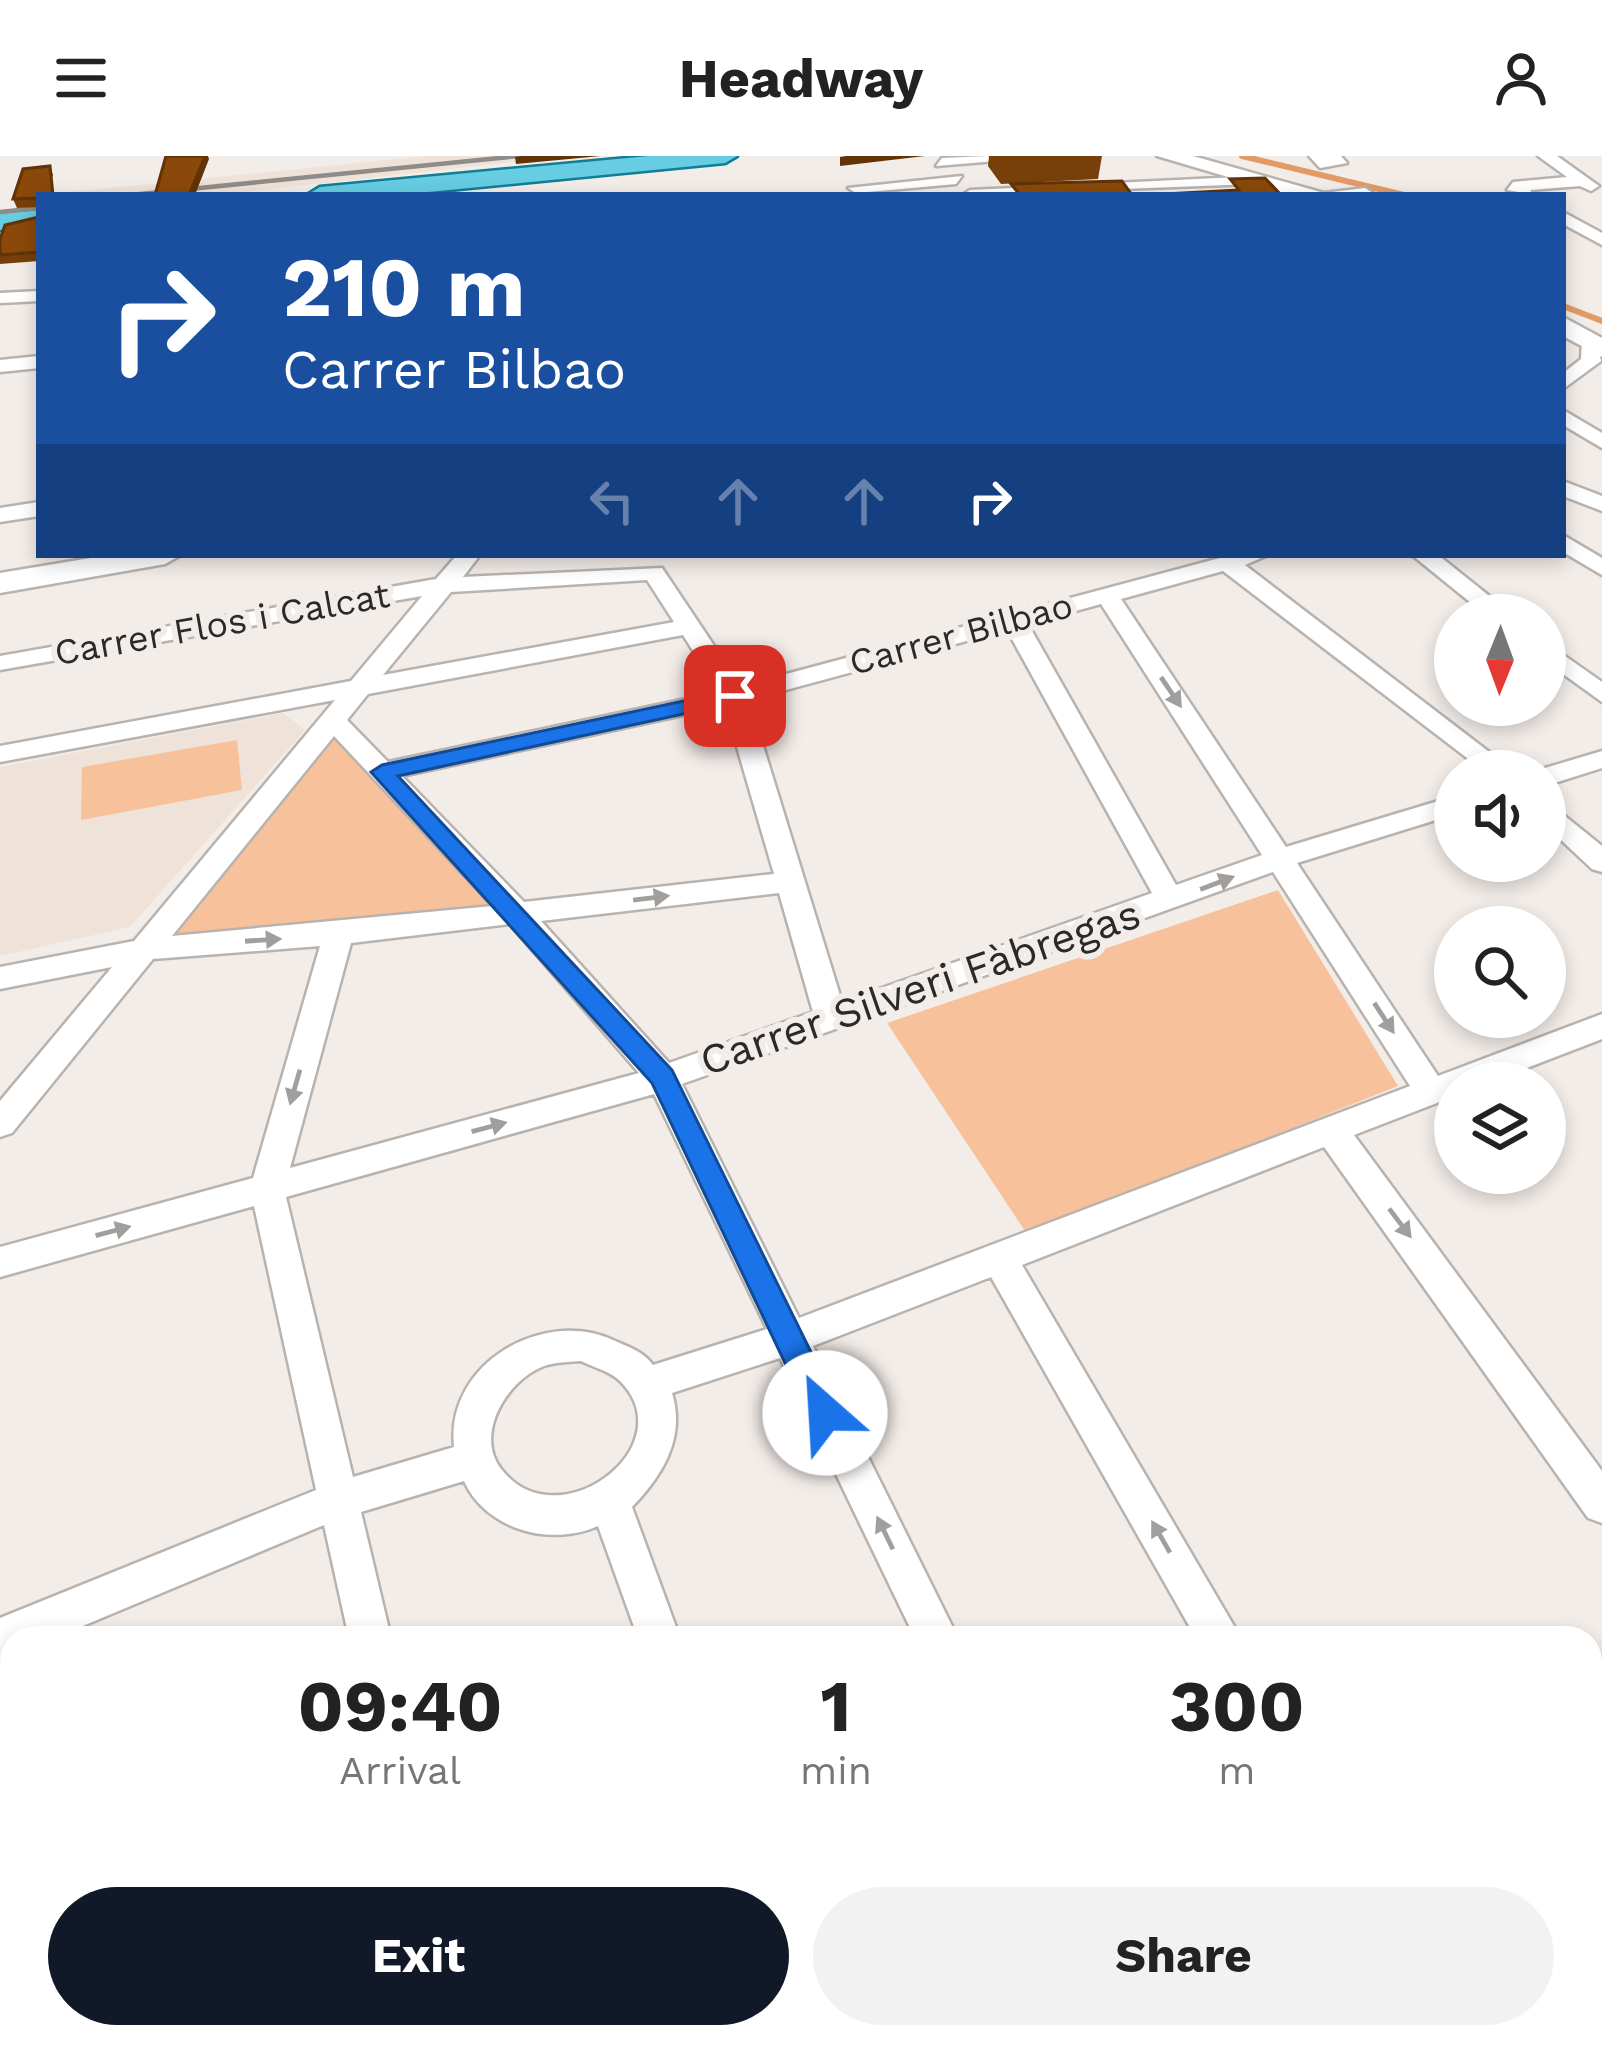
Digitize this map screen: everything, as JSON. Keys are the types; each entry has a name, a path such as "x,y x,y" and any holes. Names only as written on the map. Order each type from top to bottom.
{"main road":[{"path":"429,191 725,156"},
{"path":"1,227 36,219"}],"street":[{"path":"1168,156 1302,192"},
{"path":"1317,156 1324,164 1339,163 1333,156"},
{"path":"1546,156 1602,194"},
{"path":"939,159 988,161"},
{"path":"939,159 968,192"},
{"path":"856,188 956,178"},
{"path":"1521,192 1513,187 1583,181"},
{"path":"1038,192 1264,182 1316,192"},
{"path":"1566,219 1602,239"},
{"path":"0,298 36,296"},
{"path":"1566,327 1596,345"},
{"path":"1566,360 1596,345"},
{"path":"1566,381 1591,361 1596,345"},
{"path":"0,367 36,362"},
{"path":"1566,418 1602,442"},
{"path":"1566,489 1602,504"},
{"path":"0,515 36,509"},
{"path":"1566,544 1602,568"},
{"path":"0,583 146,558"},
{"path":"2,1119 467,558"},
{"path":"1166,558 1186,573"},
{"name":"Carrer Bilbao","path":"382,772 735,696 1244,558"},
{"path":"1427,558 1474,594"},
{"path":"1227,562 1473,750"},
{"name":"Carrer Flos i Calcat","path":"0,664 445,585 654,573 688,627"},
{"path":"1106,594 1430,1090"},
{"path":"1013,619 1170,900"},
{"path":"0,754 688,627 735,696 830,1015"},
{"path":"1566,666 1602,694"},
{"path":"332,719 518,914 662,1077 931,1626"},
{"path":"1566,770 1602,758"},
{"name":"Carrer Silveri Fàbregas","path":"0,1262 662,1077 1282,859 1434,812"},
{"path":"1566,829 1602,862"},
{"path":"0,978 146,949 338,934 788,882"},
{"path":"338,934 267,1188 367,1626"},
{"path":"649,1383 788,1339 1602,1026"},
{"path":"1330,1129 1602,1504"},
{"path":"999,1258 1213,1626"},
{"path":"583,1344 613,1352 649,1383 659,1410 659,1434 648,1464 627,1490 609,1501 576,1515 542,1516 511,1506 487,1486 472,1460 473,1416 487,1388 510,1366 538,1350 583,1344"},
{"path":"32,1626 338,1500 472,1460"},
{"path":"609,1501 655,1626"}],"shaded area":[{"path":"426,156 566,156 242,192 71,192"},
{"path":"283,713 305,730 130,927 0,956 0,767"},
{"path":"331,734 492,907 167,939"},
{"path":"237,740 242,790 81,820 82,767"},
{"path":"1278,890 1398,1086 1027,1234 887,1023"}],"building":[{"path":"166,156 205,156 190,192 156,192"},
{"path":"50,166 53,192 13,199 23,169"},
{"path":"1265,178 1278,192 1201,192 1239,190 1230,179"},
{"path":"1122,181 1130,192 1018,192 1011,184"},
{"path":"36,218 36,252 0,255 5,225"}],"waterway":[{"path":"1242,156 1392,192"},
{"path":"1566,307 1602,321"}],"railway":[{"path":"160,192 519,156"},
{"path":"0,212 36,208"}],"route":[{"path":"735,696 382,772 518,914 662,1077 825,1413"}]}
